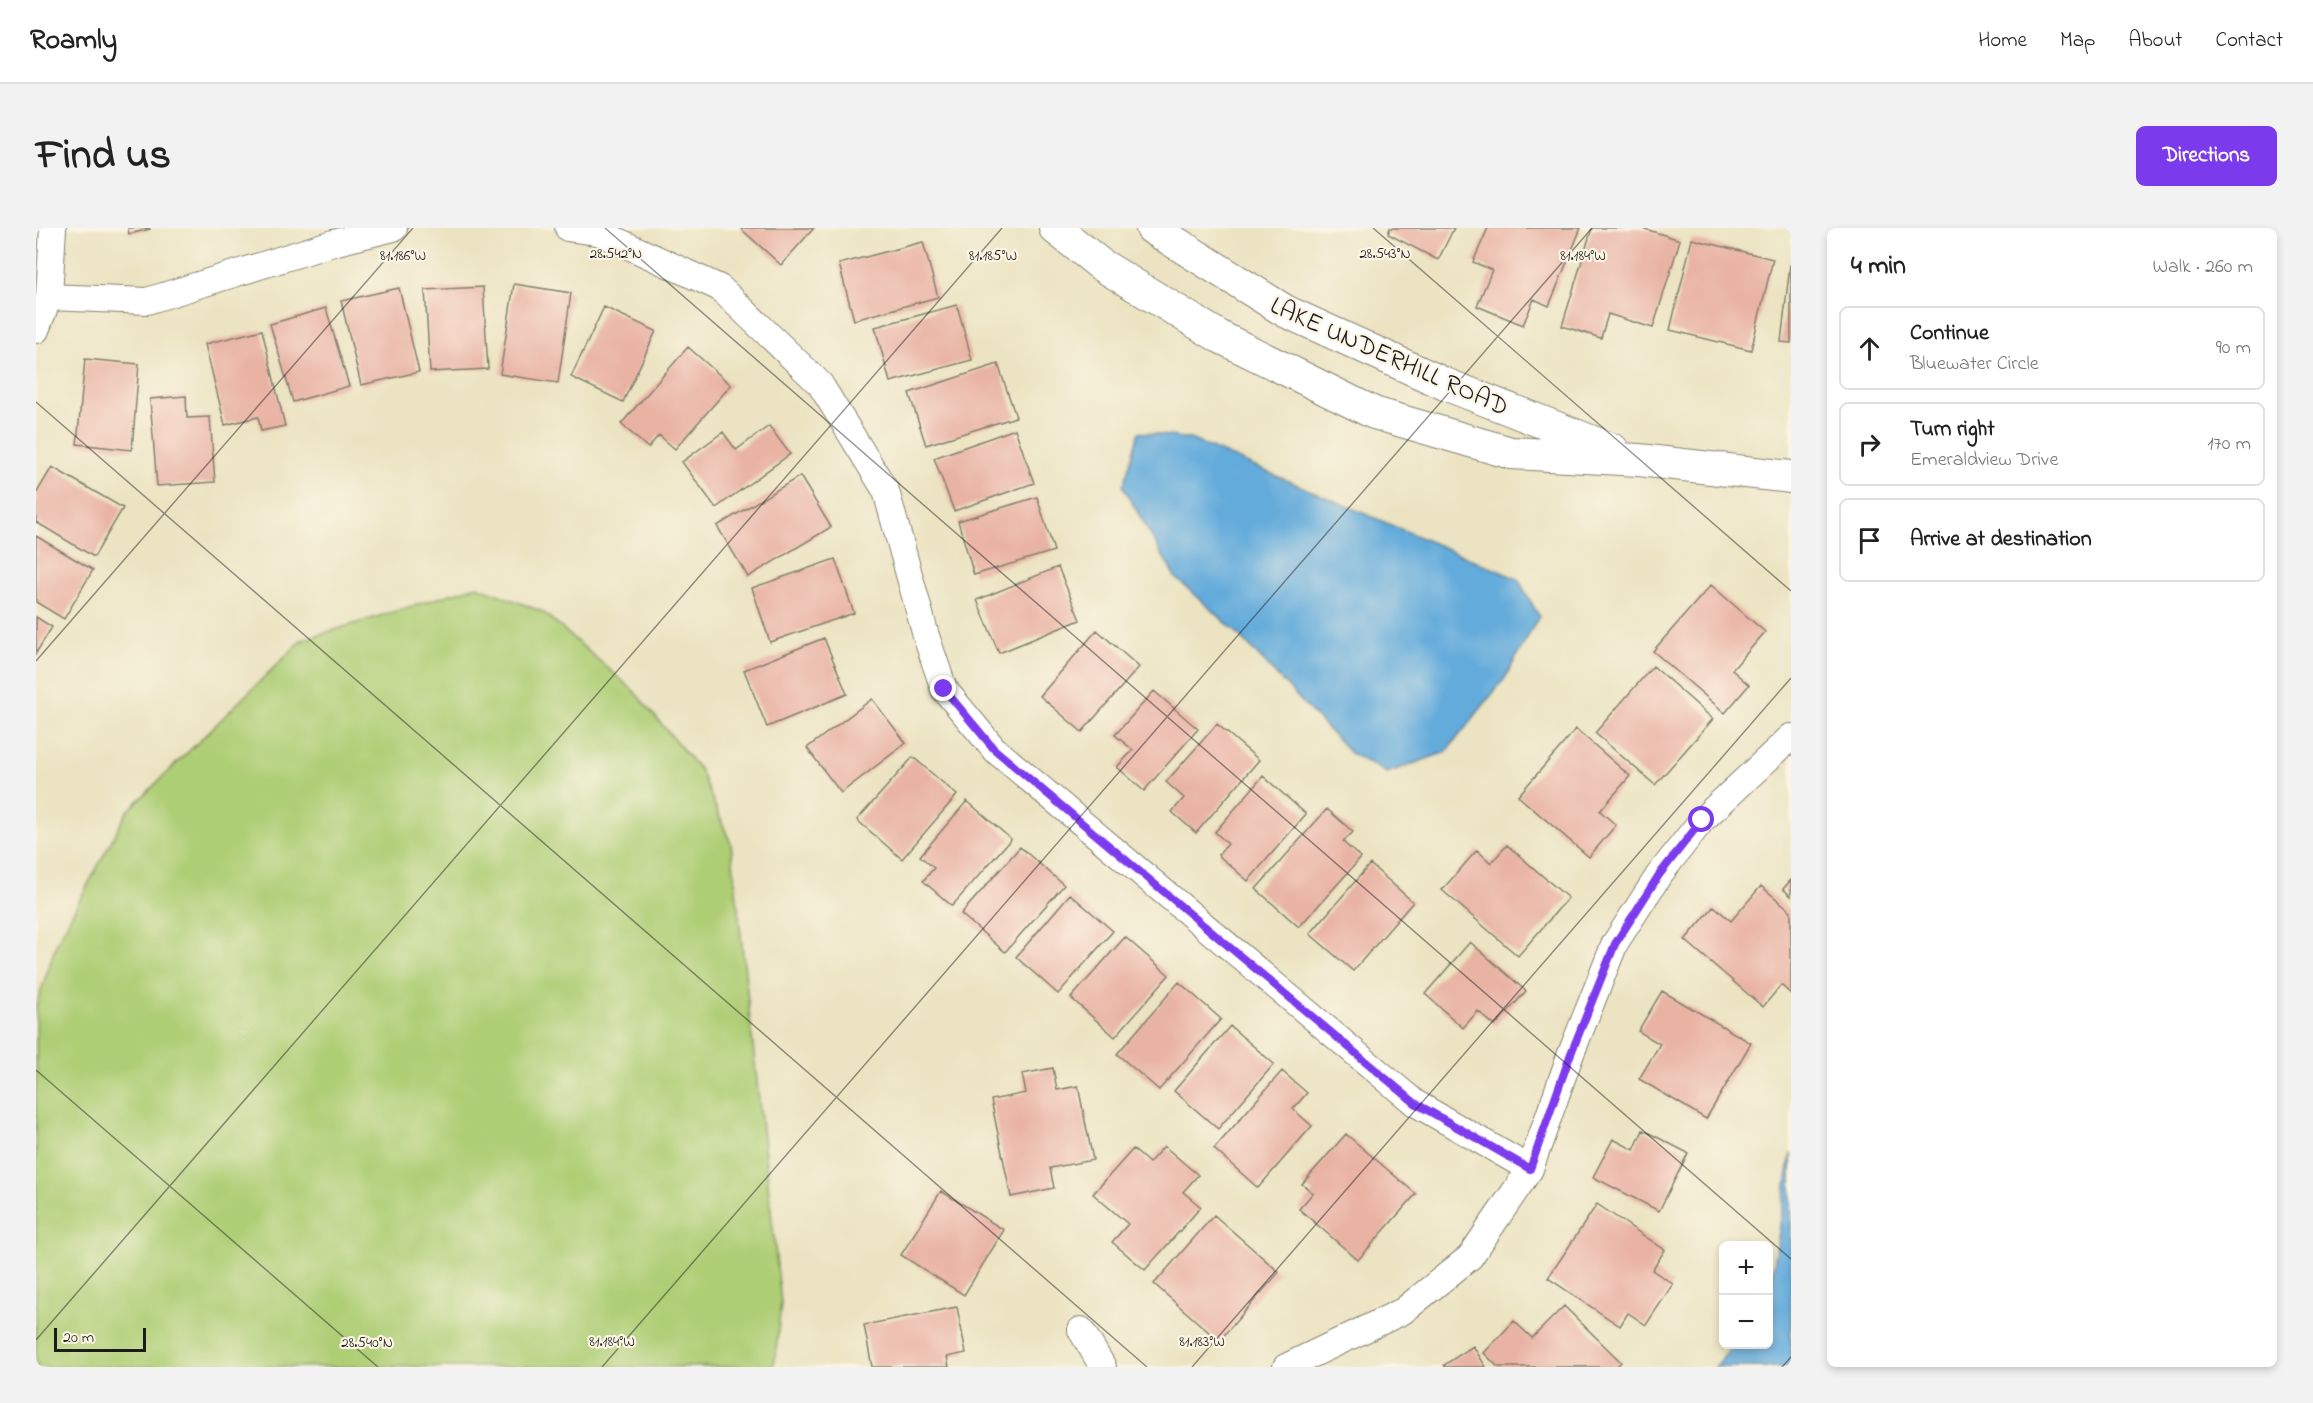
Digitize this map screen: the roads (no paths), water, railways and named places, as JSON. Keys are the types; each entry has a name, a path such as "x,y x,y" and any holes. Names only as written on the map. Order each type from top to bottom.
{"street":[{"path":"36,330 49,297 53,228"},
{"path":"49,297 147,301 333,243 394,228"},
{"path":"568,228 598,232 720,288 820,384 886,491 926,636 944,689 994,749 1415,1103 1530,1169"},
{"name":"LAKE UNDERHILL ROAD","path":"1055,228 1100,264 1220,337 1374,412 1511,453 1639,460 1791,477"},
{"name":"LAKE UNDERHILL ROAD","path":"1152,228 1285,310 1445,384 1639,460"},
{"path":"1286,1367 1403,1311 1470,1257 1530,1169 1570,1056 1615,944 1659,875 1702,820 1791,737"},
{"path":"1081,1330 1103,1367"}],"water":[{"path":"1139,432 1190,439 1518,579 1539,616 1505,678 1446,752 1387,773 1350,753 1235,631 1175,577 1123,487"},
{"path":"1791,1153 1791,1367 1715,1367 1731,1349 1773,1349 1773,1271"}]}
